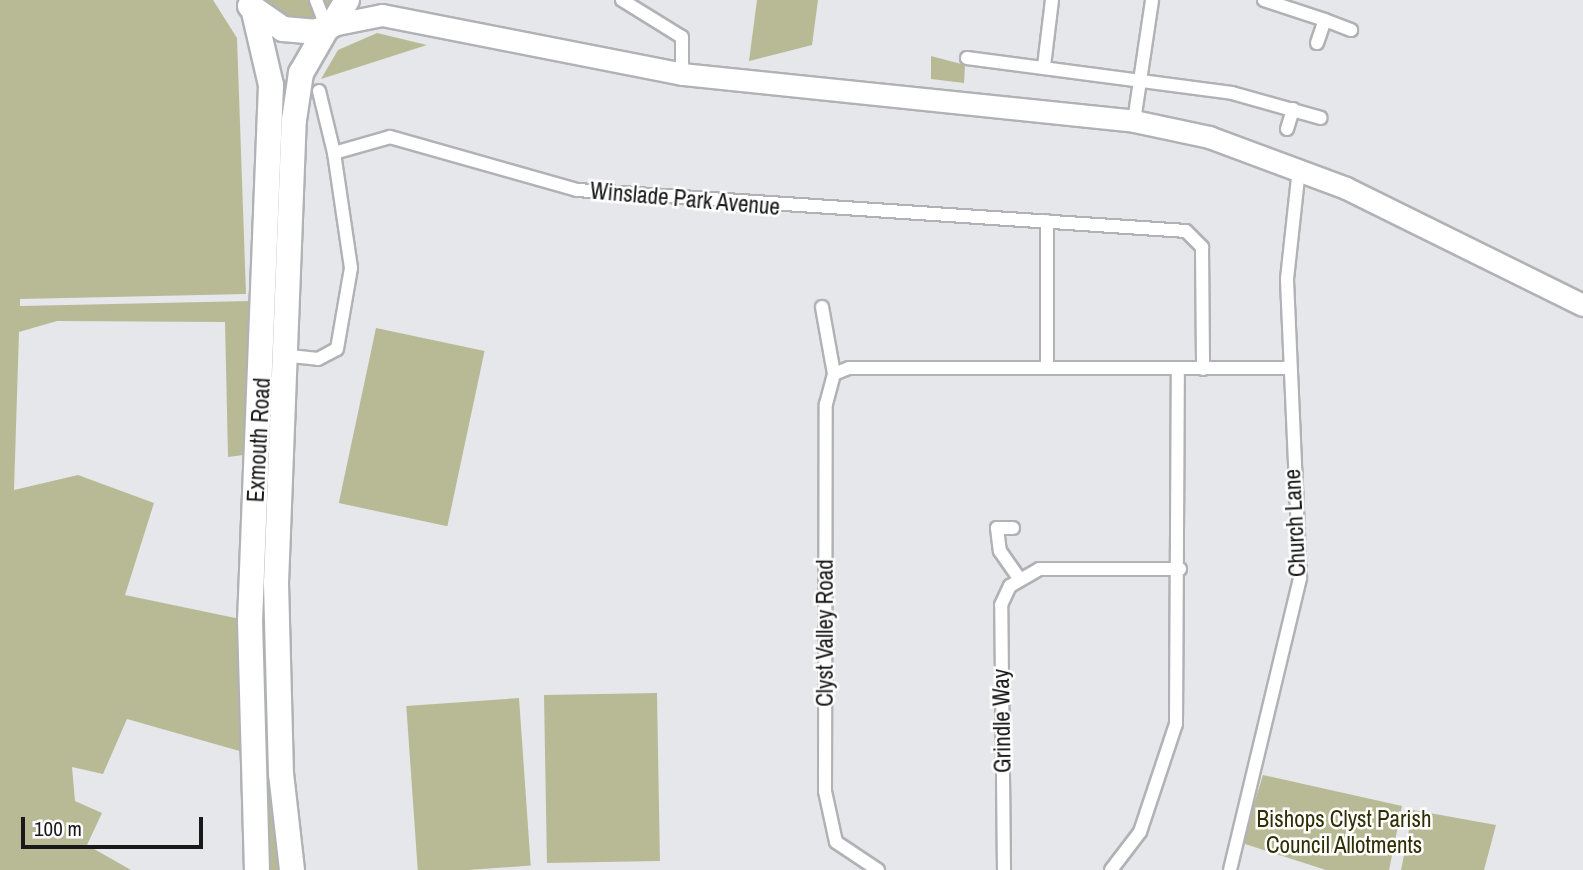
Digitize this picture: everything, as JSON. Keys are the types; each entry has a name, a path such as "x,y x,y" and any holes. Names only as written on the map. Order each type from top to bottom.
{"highway":[{"name":"Exmouth Road","path":"257,870 250,621 296,87 347,0"},
{"name":"Exmouth Road","path":"249,6 271,85 276,666 292,870"},
{"path":"249,6 283,29 330,27"}],"main road":[{"path":"389,0 428,21"},
{"path":"330,27 382,15 428,21 682,74 1134,121 1209,137 1299,169 1583,305"}],"street":[{"path":"316,0 330,27"},
{"path":"622,0 682,37 682,74"},
{"path":"1044,66 1052,0"},
{"path":"1134,121 1152,0"},
{"path":"1264,0 1351,30"},
{"path":"1317,43 1325,20"},
{"path":"967,58 1091,71 1293,110 1321,118"},
{"path":"274,355 328,357 343,335 351,268 334,153 319,92"},
{"path":"1287,129 1293,110"},
{"name":"Winslade Park Avenue","path":"334,153 374,140 406,138 465,162 577,190 1186,232 1197,238 1203,369"},
{"name":"Church Lane","path":"1230,870 1296,616 1300,578 1288,368 1287,279 1299,169"},
{"path":"1047,221 1047,368"},
{"name":"Clyst Valley Road","path":"822,307 834,374 826,404 825,791 836,842 878,870"},
{"path":"834,374 849,368 1178,371 1288,368"},
{"path":"1111,870 1140,832 1170,753 1180,687 1178,371"},
{"path":"1013,528 993,527 1000,551 1018,577 1039,569 1180,569"},
{"name":"Grindle Way","path":"1004,870 1001,605 1018,577"}],"green space":[{"path":"0,0 213,0 237,38 246,294 20,299 20,306 251,301 243,455 228,457 225,322 57,321 19,332 14,490 78,475 154,503 125,595 245,620 243,752 127,719 103,774 72,767 75,801 102,813 87,845 131,870 0,870"},
{"path":"257,0 333,0 322,16 306,22 285,19"},
{"path":"757,0 818,0 812,45 749,61"},
{"path":"377,33 427,45 321,79 338,50"},
{"path":"931,56 965,65 964,83 931,79"},
{"path":"376,328 485,351 447,526 339,503"},
{"path":"275,403 285,870 262,870 255,673"},
{"path":"657,693 660,861 547,863 544,695"},
{"path":"519,698 531,866 418,870 406,706"},
{"name":"Bishops Clyst Parish Council Allotments","path":"1263,775 1402,806 1389,870 1326,870 1242,843"},
{"path":"1413,810 1496,825 1484,870 1401,870"}]}
